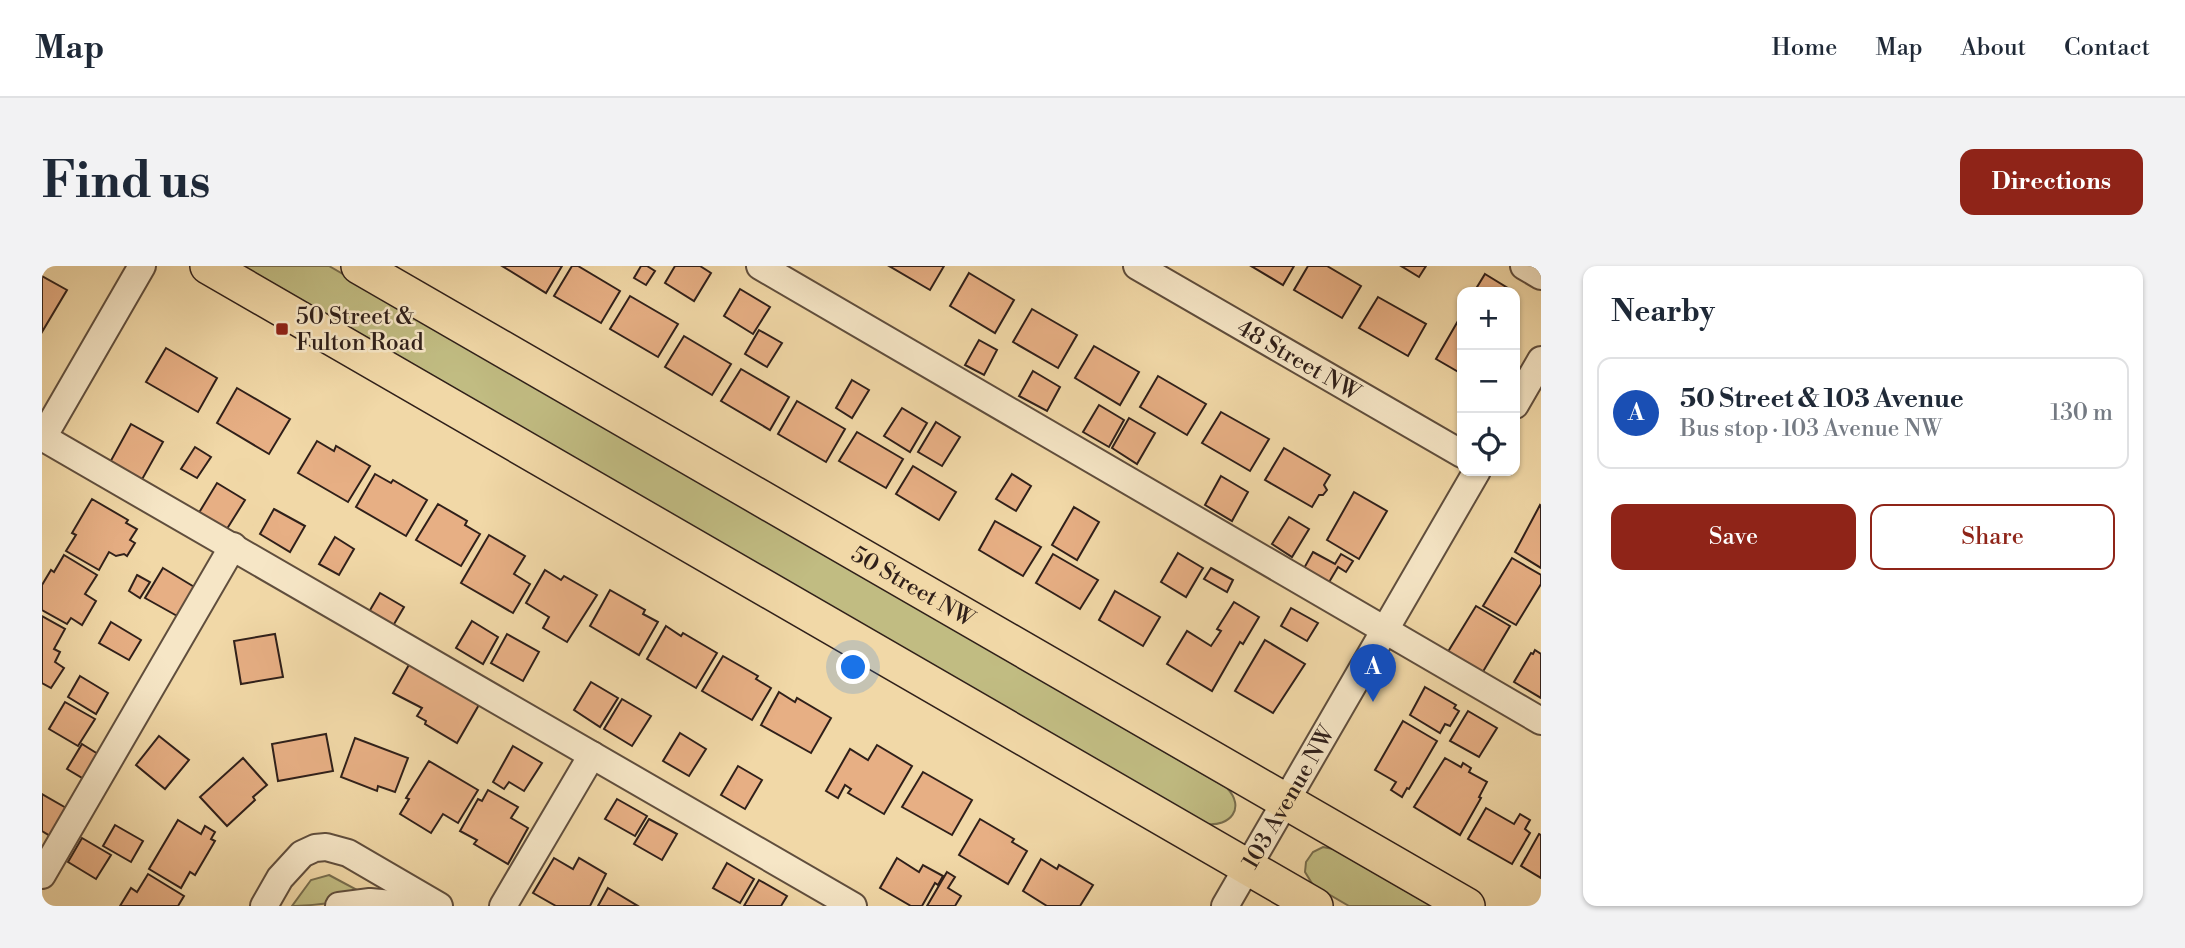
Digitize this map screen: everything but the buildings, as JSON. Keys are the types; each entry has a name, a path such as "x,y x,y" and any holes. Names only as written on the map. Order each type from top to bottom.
{"main road":[{"path":"208,266 1315,906"},
{"name":"50 Street NW","path":"359,266 1467,906"}],"street":[{"path":"142,266 42,438 853,906"},
{"path":"760,266 1541,721"},
{"name":"48 Street NW","path":"1137,266 1457,451"},
{"path":"1524,266 1541,276"},
{"path":"1520,396 1541,360"},
{"name":"103 Avenue NW","path":"1225,906 1474,476"},
{"path":"42,875 233,546"},
{"path":"503,906 592,755"},
{"path":"264,906 290,865 302,854 315,848 337,848 348,853 439,906"},
{"path":"340,906 370,902 415,906"}],"shaded area":[{"path":"243,266 329,266 1227,788 1235,802 1233,815 1222,822 1206,824"},
{"path":"1323,847 1333,849 1432,906 1349,906 1313,885 1305,872 1306,862 1313,852"},
{"path":"329,875 361,892 355,900 292,906 311,880"}],"place":[{"name":"50 Street & Fulton Road","path":"282,329"},
{"name":"50 Street & 103 Avenue","path":"1373,702"}]}
